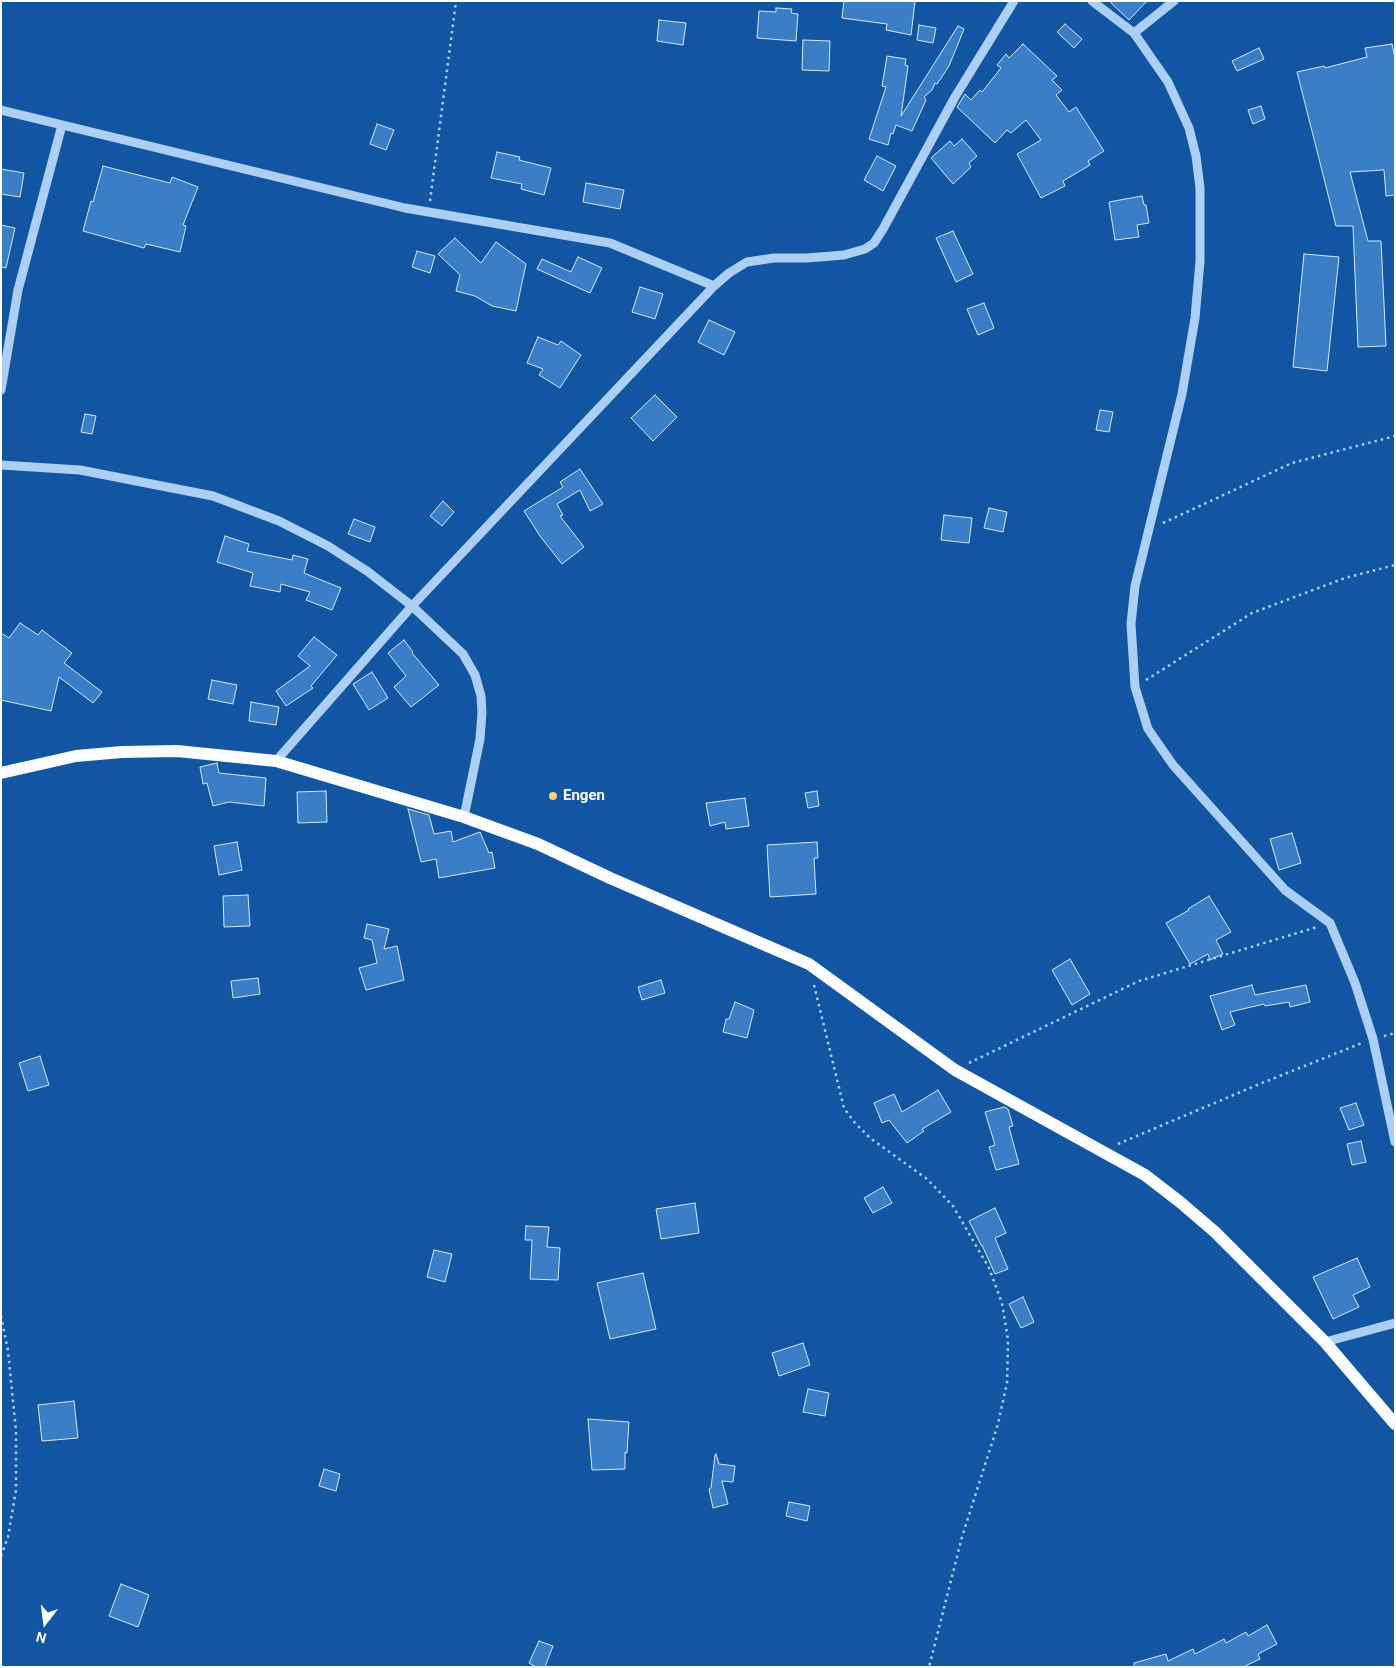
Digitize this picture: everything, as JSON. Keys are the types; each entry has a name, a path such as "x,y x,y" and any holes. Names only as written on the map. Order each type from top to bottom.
{"main road":[{"path":"1,772 76,756 122,752 176,752 276,761 464,817 538,844 619,882 809,964 954,1070 1145,1175 1215,1232 1325,1342 1395,1424"}],"street":[{"path":"276,761 412,606 714,286 729,273 747,262 774,258 844,255 866,249 874,243 955,97 1014,1"},
{"path":"1092,1 1134,33 1168,82 1189,128 1196,156 1200,188 1200,261 1194,318 1182,394 1135,586 1131,624 1135,687 1148,729 1173,765 1285,890 1330,923 1355,983 1373,1039 1395,1142"},
{"path":"1134,33 1174,1"},
{"path":"1,110 405,208 610,243 714,286"},
{"path":"1,390 18,290 62,124"},
{"path":"1,465 80,470 213,496 279,521 328,546 367,571 412,606 463,654 475,675 481,696 480,739 464,817"},
{"path":"1325,1342 1395,1323"}],"path":[{"path":"429,212 456,1"},
{"path":"1148,530 1292,464 1395,436"},
{"path":"1135,687 1252,613 1345,578 1395,565"},
{"path":"954,1070 1138,981 1330,923"},
{"path":"809,964 844,1108 855,1124 870,1138 927,1179 953,1206 989,1268 1002,1303 1008,1340 1007,1383 998,1424 962,1537 929,1667"},
{"path":"1103,1151 1248,1088 1395,1032"},
{"path":"1,1316 8,1351 16,1431 16,1490 8,1537 1,1556"}],"building":[{"path":"844,1 915,1 911,35 886,30 887,24 842,18"},
{"path":"1109,1 1147,1 1129,20"},
{"path":"776,8 792,9 791,13 798,14 796,41 757,38 759,11 776,12"},
{"path":"659,20 686,23 683,45 657,41"},
{"path":"1065,24 1082,39 1074,48 1057,32"},
{"path":"919,25 936,28 933,43 917,40"},
{"path":"958,26 964,29 949,66 937,84 935,83 932,90 924,97 926,100 912,131 896,125 893,134 891,133 888,145 869,139 886,87 882,86 887,56 906,59 905,65 908,66 901,116"},
{"path":"803,40 830,41 829,71 802,70"},
{"path":"1023,44 1057,76 1052,80 1062,90 1056,95 1069,112 1076,107 1104,151 1088,161 1090,165 1063,181 1065,186 1041,198 1017,154 1041,140 1026,120 1011,133 1007,130 995,143 957,107 965,94 971,100 980,90 982,92 1001,68 997,65 1006,54 1009,58"},
{"path":"1392,44 1395,58 1395,195 1386,196 1384,170 1350,172 1368,241 1381,241 1386,346 1358,347 1353,226 1336,226 1297,72 1324,66 1325,68 1367,57 1365,48"},
{"path":"1259,48 1264,59 1237,71 1232,61"},
{"path":"1261,106 1265,119 1253,124 1248,110"},
{"path":"377,124 394,130 386,150 370,144"},
{"path":"962,139 977,156 969,163 971,167 953,184 931,158 950,141 954,146"},
{"path":"497,152 520,157 519,160 551,168 544,195 521,189 522,184 491,178"},
{"path":"877,156 896,166 883,191 864,180"},
{"path":"103,166 170,183 172,177 198,187 183,225 186,226 180,252 146,244 144,248 83,231"},
{"path":"1,169 24,173 20,197 1,194"},
{"path":"586,183 624,190 620,209 583,202"},
{"path":"1142,196 1144,205 1146,205 1149,223 1137,225 1139,237 1115,240 1109,202"},
{"path":"1,225 15,228 6,268 1,267"},
{"path":"953,231 973,274 956,282 936,238"},
{"path":"455,238 481,263 496,242 526,264 516,311 492,306 475,296 456,291 460,275 438,254"},
{"path":"417,251 435,256 430,273 412,267"},
{"path":"1304,254 1339,257 1327,371 1293,367"},
{"path":"578,257 602,268 590,293 537,269 542,259 571,272"},
{"path":"640,287 663,294 655,319 632,312"},
{"path":"984,303 994,328 978,335 967,309"},
{"path":"709,320 735,332 724,355 698,342"},
{"path":"538,337 558,345 561,341 581,355 560,388 539,375 543,369 527,363"},
{"path":"655,395 677,417 653,441 631,418"},
{"path":"1100,410 1113,412 1109,432 1096,430"},
{"path":"85,414 96,416 92,434 81,432"},
{"path":"580,469 603,504 590,511 580,490 557,504 563,515 560,516 584,547 562,564 540,536 524,511 563,487 560,482"},
{"path":"443,501 454,512 442,526 430,516"},
{"path":"989,508 1007,512 1003,532 984,528"},
{"path":"944,515 972,518 969,543 941,540"},
{"path":"354,519 375,527 370,542 348,534"},
{"path":"225,536 249,544 247,551 292,560 293,555 308,559 304,573 341,588 332,610 306,600 310,592 281,584 280,592 250,586 253,573 217,562"},
{"path":"20,623 38,635 42,630 72,653 64,663 102,692 93,703 59,677 51,711 1,700 1,633 9,638"},
{"path":"314,637 337,655 311,686 313,688 286,706 276,691 310,666 298,656"},
{"path":"404,640 412,653 439,685 411,707 394,687 406,676 388,653"},
{"path":"372,672 388,698 369,710 353,684"},
{"path":"212,680 237,685 233,704 208,699"},
{"path":"251,702 279,707 276,725 249,721"},
{"path":"217,763 219,773 266,778 264,806 229,802 213,806 207,783 203,784 200,767"},
{"path":"326,791 327,822 298,823 297,792"},
{"path":"817,791 819,806 808,808 805,793"},
{"path":"745,798 749,826 726,829 725,822 710,826 706,803"},
{"path":"408,809 429,815 434,834 451,831 453,842 480,832 489,853 492,852 495,868 439,878 436,859 421,862"},
{"path":"1292,833 1301,863 1279,870 1270,839"},
{"path":"237,842 242,870 219,875 214,846"},
{"path":"817,842 818,858 814,858 816,894 770,897 767,845"},
{"path":"248,895 250,926 224,927 223,896"},
{"path":"1209,896 1231,932 1216,940 1223,954 1210,960 1208,954 1190,964 1166,923"},
{"path":"367,924 389,929 384,949 397,946 404,980 366,990 359,968 377,963 372,940 364,938"},
{"path":"1070,959 1090,994 1072,1005 1052,970"},
{"path":"258,978 260,994 233,998 231,981"},
{"path":"661,980 665,993 642,1000 638,987"},
{"path":"1252,985 1255,995 1306,985 1310,1002 1290,1007 1289,1002 1265,1006 1264,1004 1230,1012 1235,1025 1222,1030 1210,996"},
{"path":"735,1002 754,1010 747,1038 723,1032 726,1019 729,1019"},
{"path":"40,1056 49,1085 28,1091 19,1063"},
{"path":"938,1090 951,1112 922,1129 924,1131 907,1143 889,1120 882,1123 874,1103 894,1094 902,1112"},
{"path":"1356,1103 1364,1125 1349,1130 1340,1108"},
{"path":"1004,1107 1008,1109 1013,1126 1009,1127 1019,1164 996,1170 989,1147 995,1145 985,1112"},
{"path":"1361,1141 1366,1162 1352,1165 1347,1144"},
{"path":"883,1187 892,1203 873,1213 864,1198"},
{"path":"695,1203 699,1233 661,1239 656,1209"},
{"path":"995,1208 1006,1233 995,1238 1008,1269 995,1274 969,1221"},
{"path":"526,1226 549,1227 547,1247 560,1248 558,1280 530,1279 532,1240 525,1240"},
{"path":"434,1250 452,1254 445,1282 427,1277"},
{"path":"1357,1258 1370,1287 1353,1295 1359,1307 1333,1319 1313,1277"},
{"path":"643,1273 656,1329 610,1339 597,1283"},
{"path":"1023,1297 1034,1322 1021,1328 1009,1304"},
{"path":"803,1343 810,1365 779,1376 772,1353"},
{"path":"808,1389 829,1393 825,1416 803,1412"},
{"path":"74,1401 78,1438 42,1441 38,1405"},
{"path":"588,1419 629,1422 625,1469 592,1470"},
{"path":"716,1454 719,1464 735,1466 733,1482 722,1481 728,1504 713,1508 709,1489 711,1488"},
{"path":"324,1469 340,1474 336,1491 319,1486"},
{"path":"789,1502 810,1506 807,1521 786,1516"},
{"path":"121,1584 149,1595 138,1627 109,1616"},
{"path":"1267,1625 1277,1644 1258,1654 1260,1659 1243,1667 1134,1667 1134,1663 1166,1654 1168,1661 1193,1649 1195,1654 1224,1639 1226,1643 1246,1632 1248,1636"},
{"path":"539,1641 553,1646 545,1667 536,1667 529,1663"}],"place":[{"name":"Engen","path":"553,796"}]}
